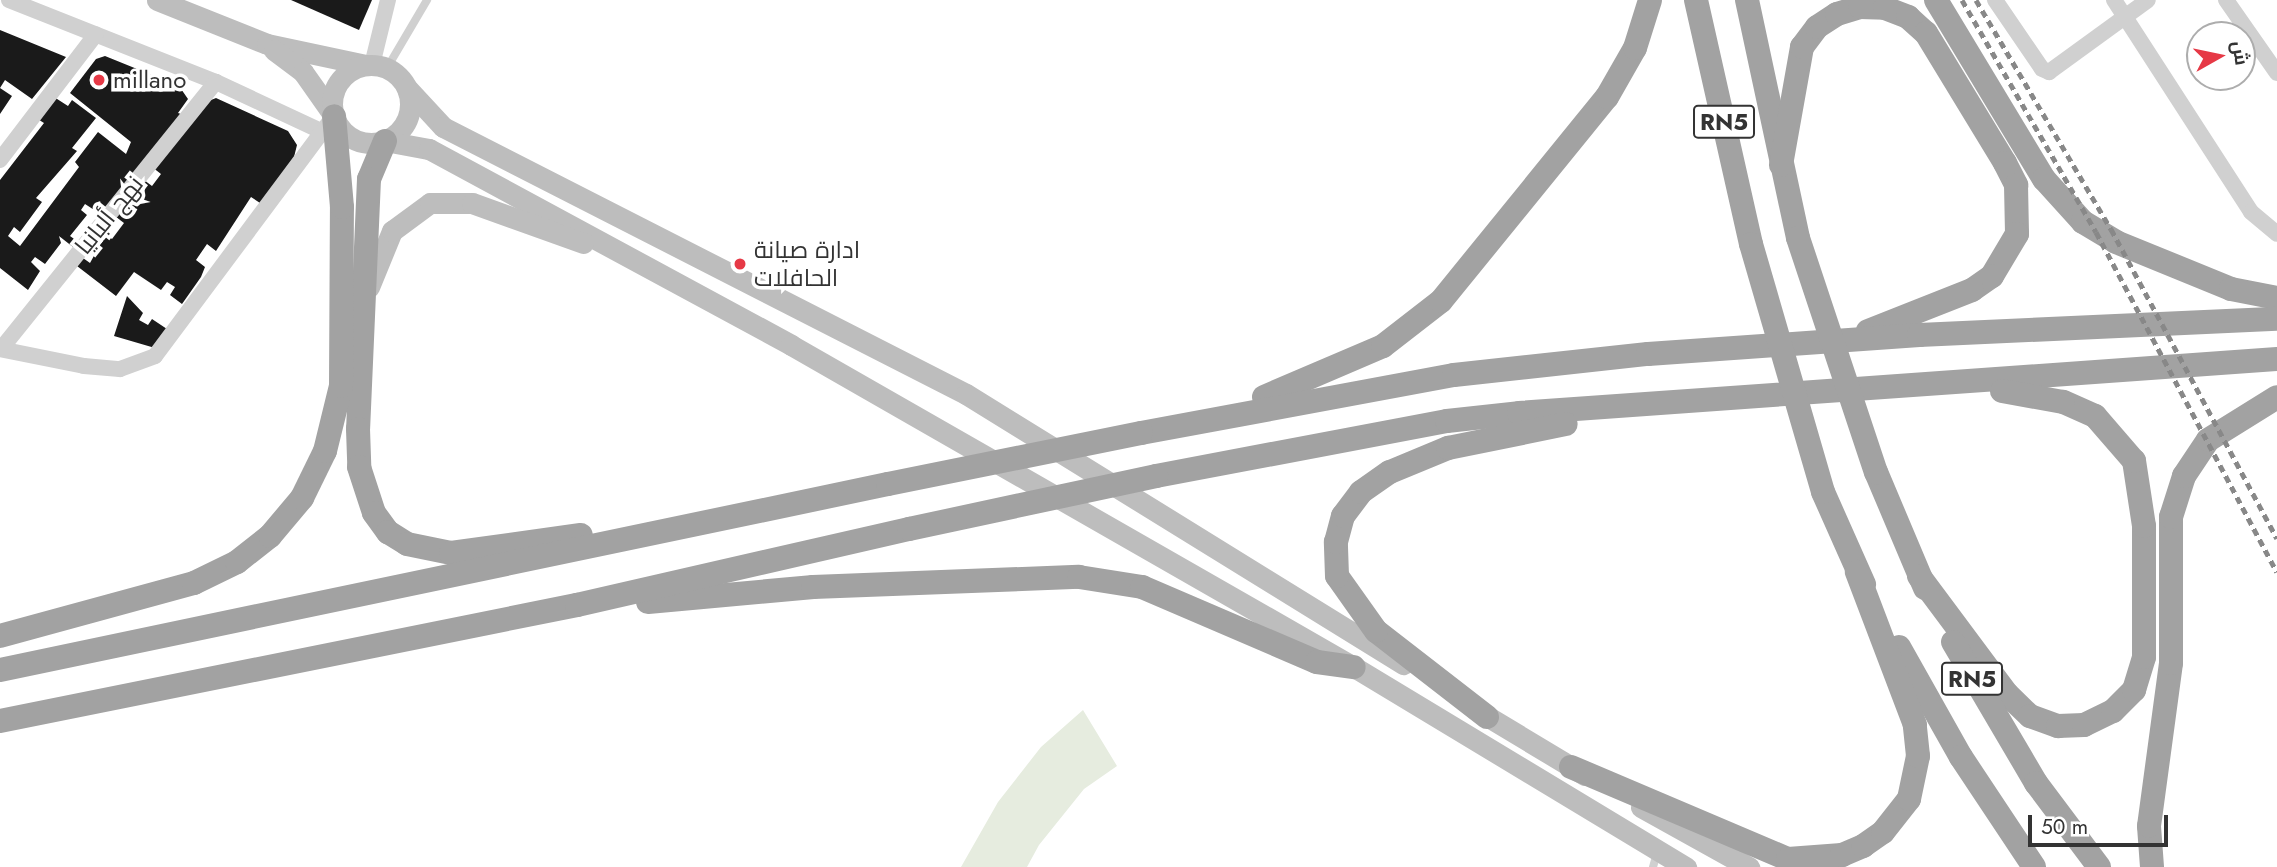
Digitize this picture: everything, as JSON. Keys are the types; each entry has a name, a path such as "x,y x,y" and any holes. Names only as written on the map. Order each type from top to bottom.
{"highway":[{"path":"1205,421 1362,357 1404,332 1441,301 1607,97 1635,48 1650,0"},
{"name":"RN5","path":"1696,0 1751,244 1823,492 1857,572 1961,757 2034,867"},
{"name":"RN5","path":"1747,0 1798,238 1877,472 1919,576 1981,697 2036,783 2099,867"},
{"path":"1936,0 2044,179 2083,222 2116,242 2231,289 2277,298"},
{"path":"1781,165 1802,47 1817,27 1837,13 1860,7 1885,8 1908,17 1926,33 2016,185 2017,234 1992,276 1972,290 1846,340"},
{"path":"0,636 194,583 253,549 302,498 325,451 341,386 342,208 326,123"},
{"path":"386,141 369,179 359,467 364,492 388,532 407,544 451,553 616,531 651,535"},
{"path":"0,670 888,484 1141,433 1454,375 1648,354 1846,340 2277,319"},
{"path":"0,721 577,605 1156,476 1447,421 2277,359"},
{"path":"1919,576 2007,694 2030,716 2059,726 2084,725 2113,712 2134,690 2144,657 2144,526 2134,461 2120,440 2095,416 2063,402 1935,384"},
{"path":"2152,867 2149,826 2171,663 2171,517 2184,476 2208,440 2277,397"},
{"path":"1487,717 1376,631 1352,603 1337,576 1336,542 1343,516 1361,492 1390,472 1448,448 1607,416 1641,405"},
{"path":"1571,767 1788,859 1842,855 1864,846 1883,832 1909,799 1918,756 1915,725 1857,572"},
{"path":"577,605 622,606 813,587 1079,577 1142,586 1317,662 1354,667"}],"main road":[{"path":"158,0 193,8 267,44 303,72 326,123 349,137 360,142 386,141 429,149 633,260 1354,667 1655,859 1686,867"},
{"path":"267,44 375,66 407,88 443,127 967,394 1487,717 1749,867"},
{"path":"326,123 338,83 375,66"},
{"path":"386,141 405,125 410,100 407,88"},
{"path":"367,293 392,231 430,203 472,203 633,260"}],"street":[{"path":"0,349 84,366 120,369 155,356 326,123 9,0"},
{"path":"375,66 388,0"},
{"path":"1995,0 2042,69 2054,71 2148,0"},
{"path":"2115,0 2123,18 2251,212 2277,234"},
{"path":"2226,0 2277,73"},
{"path":"0,160 96,34"},
{"name":"نهج ألبانيا","path":"0,349 216,82"}],"lane":[{"path":"375,66 427,0"}],"shaded area":[{"path":"1083,710 1117,766 1084,789 1039,845 1027,867 961,867 998,802 1041,747"}],"building":[{"path":"291,0 372,0 359,30"},
{"path":"0,30 66,57 32,99 5,80 0,88"},
{"path":"105,56 179,86 188,99 178,113 184,115 102,215 85,204 81,210 87,215 70,236 77,241 73,247 59,236 61,243 45,264 35,257 31,262 40,271 28,290 0,268 0,180 44,123 36,118 54,97 68,106 72,100 96,118 72,148 77,151 36,198 42,202 20,232 14,227 8,236 20,246 79,167 75,162 98,132 126,154 131,142 70,93 96,59"},
{"path":"0,88 12,96 0,114"},
{"path":"216,98 288,131 297,145 294,157 263,205 251,197 216,251 207,244 196,260 205,267 201,277 182,304 170,295 175,287 167,282 161,290 134,272 116,296 77,266 83,258 90,263 106,234 112,239 124,223 116,217 144,180 152,186 161,174 152,167 206,102"},
{"path":"127,296 143,313 139,320 148,325 152,319 167,329 155,348 114,336"}],"railway":[{"path":"1962,0 2096,232 2277,572"},
{"path":"1976,0 2111,229 2277,538"}],"place":[{"name":"millano","path":"99,80"},
{"name":"ادارة صيانة الحافلات","path":"740,264"}]}
